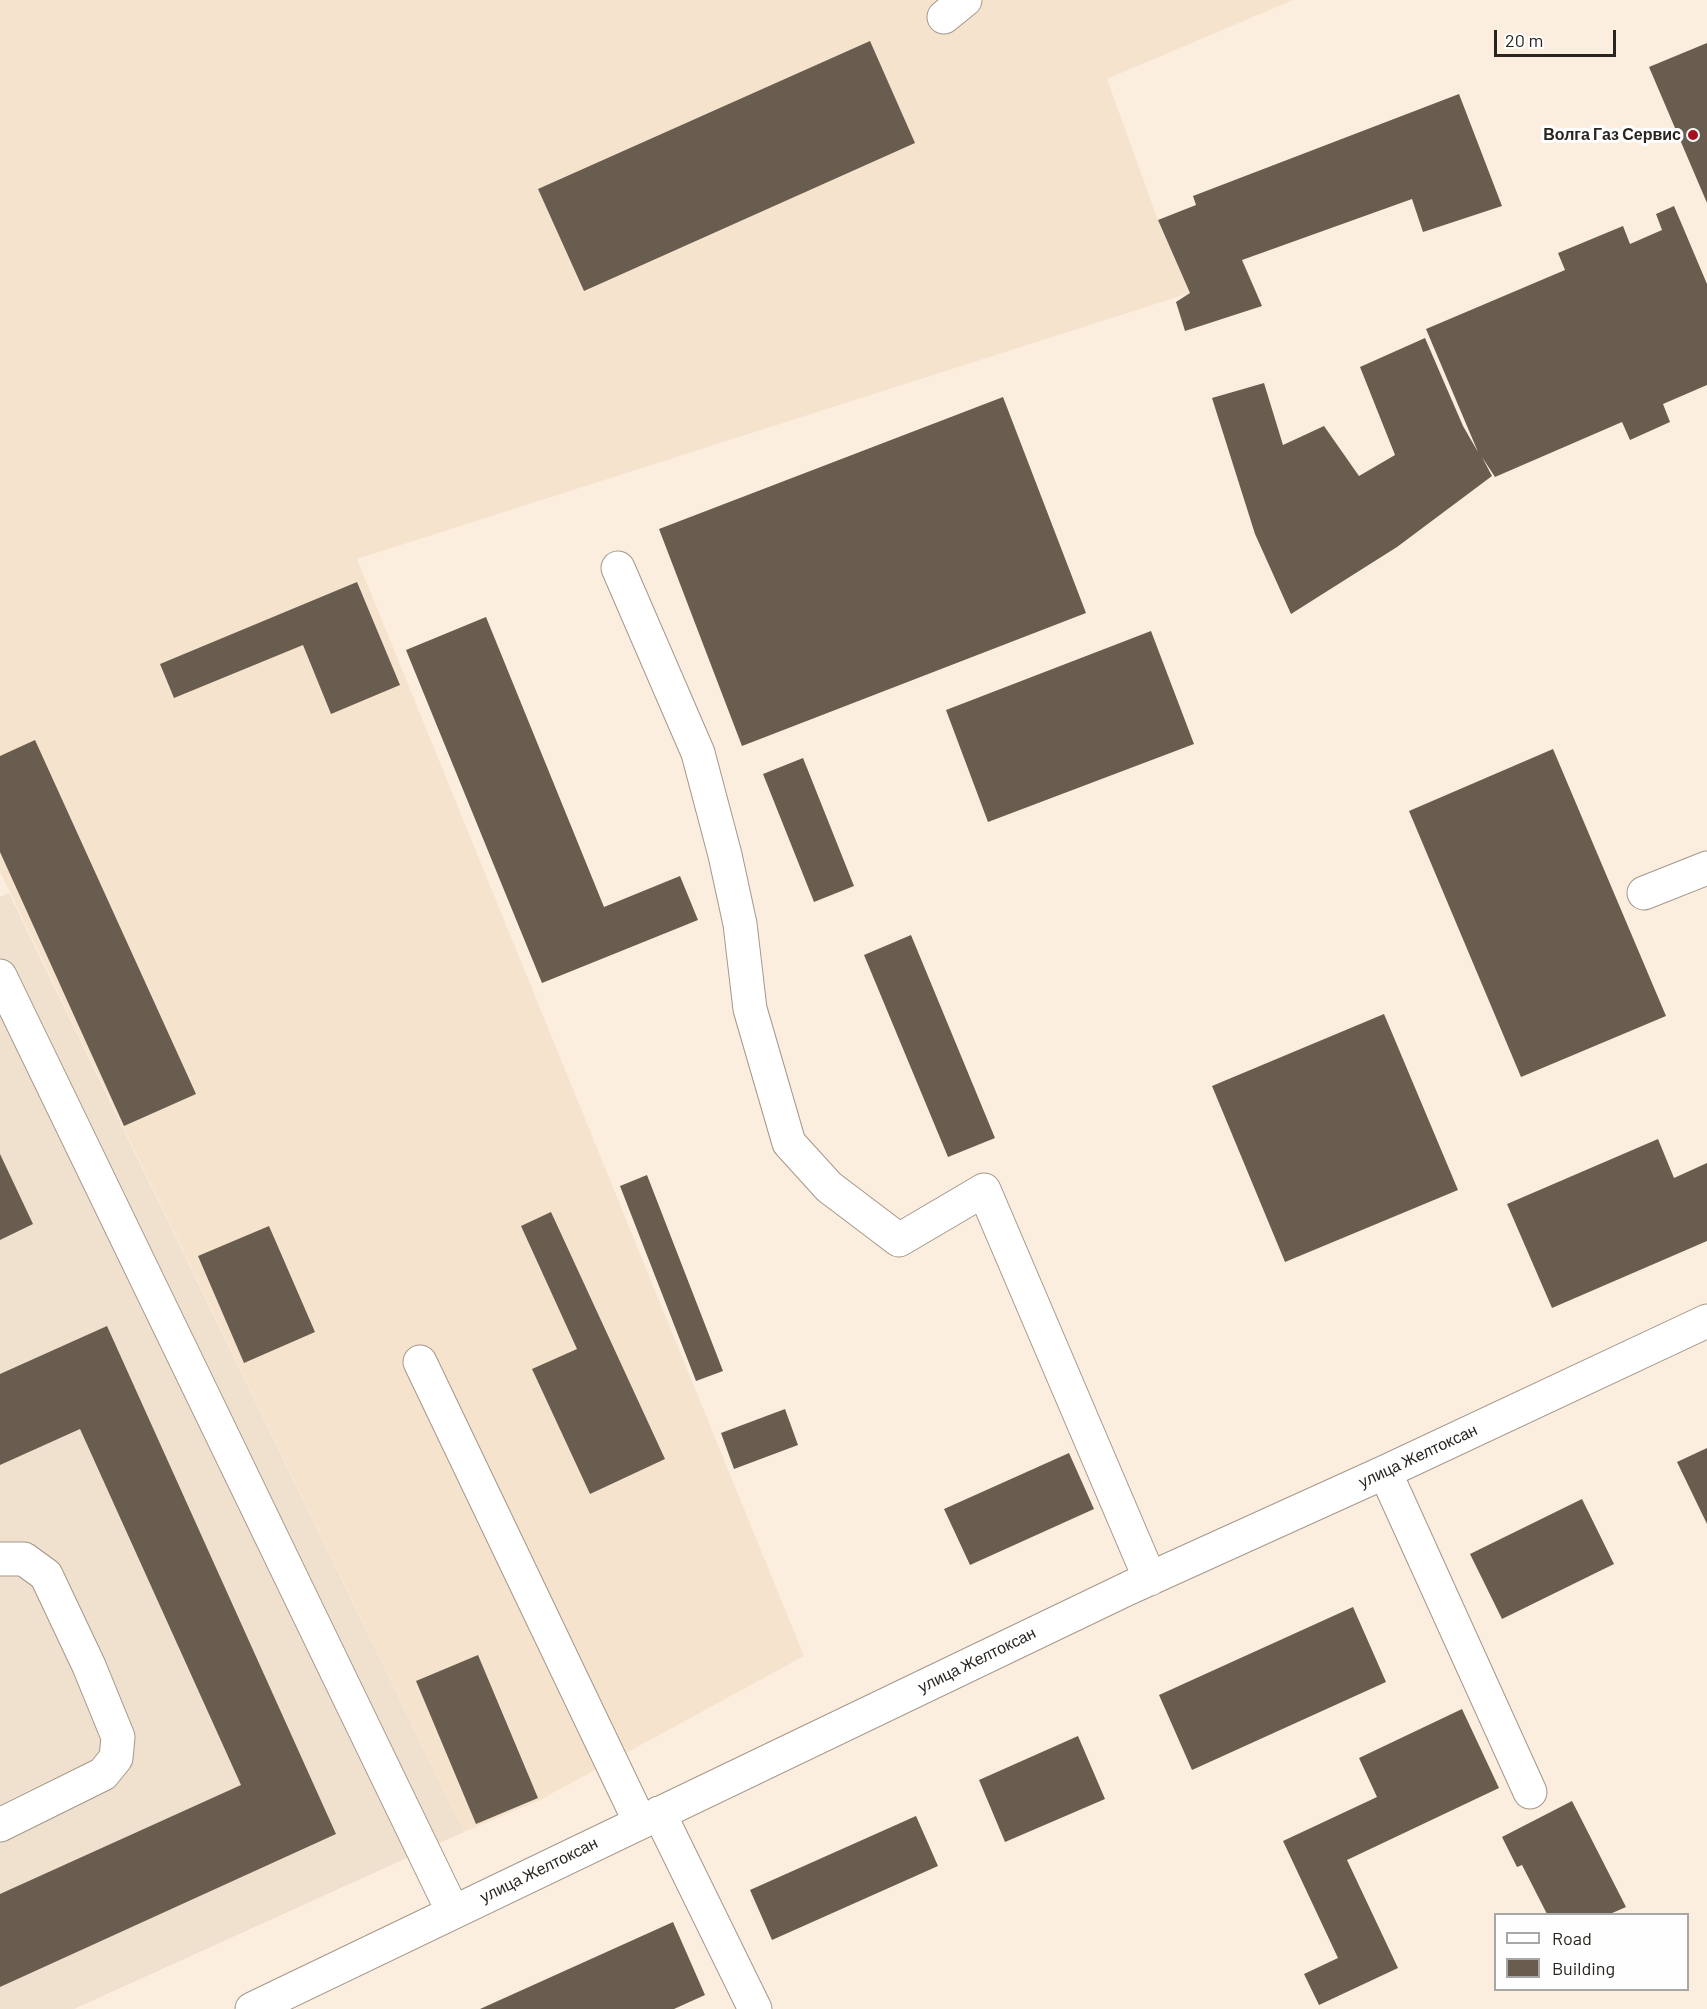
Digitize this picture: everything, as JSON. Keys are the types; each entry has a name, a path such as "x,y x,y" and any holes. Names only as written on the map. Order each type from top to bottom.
{"street":[{"path":"618,568 698,753 741,924 750,1009 789,1143 829,1187 898,1240 984,1190 1150,1579"},
{"path":"1644,893 1707,868"},
{"path":"0,976 453,1912"},
{"name":"улица Желтоксан","path":"252,2009 1150,1579 1707,1321"},
{"path":"420,1362 650,1817 755,2009"},
{"path":"1385,1472 1530,1792"},
{"path":"0,1559 24,1559 46,1575 89,1666 118,1737 116,1758 103,1774 0,1825"}],"shaded area":[{"path":"0,0 1293,0 1107,79 1158,220 1190,293 357,559 804,1656 540,1800 464,1832 0,872"},
{"path":"9,893 464,1832 74,2009 0,2009 0,897"}],"building":[{"path":"870,41 915,143 584,291 538,189"},
{"name":"Волга Газ Сервис","path":"1707,43 1707,203 1649,67"},
{"path":"1459,94 1502,206 1423,232 1412,199 1242,260 1262,306 1185,331 1176,302 1190,293 1158,220 1196,205 1193,196"},
{"path":"1674,206 1707,284 1707,385 1663,404 1670,422 1630,440 1622,422 1495,477 1482,457 1492,476 1397,547 1291,614 1255,534 1212,398 1264,383 1283,445 1324,426 1359,476 1395,455 1360,367 1425,338 1463,426 1478,452 1426,329 1565,270 1558,253 1623,226 1630,244 1662,230 1656,214"},
{"path":"1003,397 1086,613 742,746 659,529"},
{"path":"357,582 400,685 331,714 303,645 174,698 160,664"},
{"path":"486,617 604,907 680,876 698,920 542,983 406,650"},
{"path":"1151,631 1194,744 988,822 946,710"},
{"path":"35,740 196,1094 124,1126 0,852 0,756"},
{"path":"1553,749 1666,1016 1521,1077 1409,811"},
{"path":"803,758 854,886 814,902 763,774"},
{"path":"911,935 995,1138 948,1157 864,955"},
{"path":"1384,1014 1458,1190 1285,1262 1212,1086"},
{"path":"1658,1139 1674,1178 1707,1163 1707,1241 1552,1308 1507,1204"},
{"path":"0,1154 33,1224 0,1240"},
{"path":"647,1175 723,1371 696,1381 620,1186"},
{"path":"551,1212 665,1459 590,1494 532,1369 577,1349 521,1226"},
{"path":"269,1226 315,1332 244,1363 198,1256"},
{"path":"107,1326 336,1834 0,1987 0,1894 241,1785 80,1429 0,1465 0,1374"},
{"path":"785,1409 798,1445 734,1469 721,1433"},
{"path":"1707,1448 1707,1524 1677,1462"},
{"path":"1069,1453 1094,1509 970,1565 944,1509"},
{"path":"1582,1499 1614,1564 1502,1619 1470,1554"},
{"path":"1353,1607 1386,1682 1192,1770 1159,1695"},
{"path":"478,1655 538,1798 476,1824 416,1681"},
{"path":"1462,1709 1499,1788 1347,1860 1398,1968 1319,2005 1304,1974 1338,1958 1283,1841 1377,1797 1359,1758"},
{"path":"1078,1736 1105,1799 1005,1842 979,1780"},
{"path":"1572,1801 1626,1907 1612,1913 1546,1913 1522,1865 1517,1867 1502,1837"},
{"path":"916,1816 938,1866 772,1940 750,1890"},
{"path":"673,1922 705,1995 674,2009 480,2009"}],"place":[{"name":"Волга Газ Сервис","path":"1693,135"}]}
